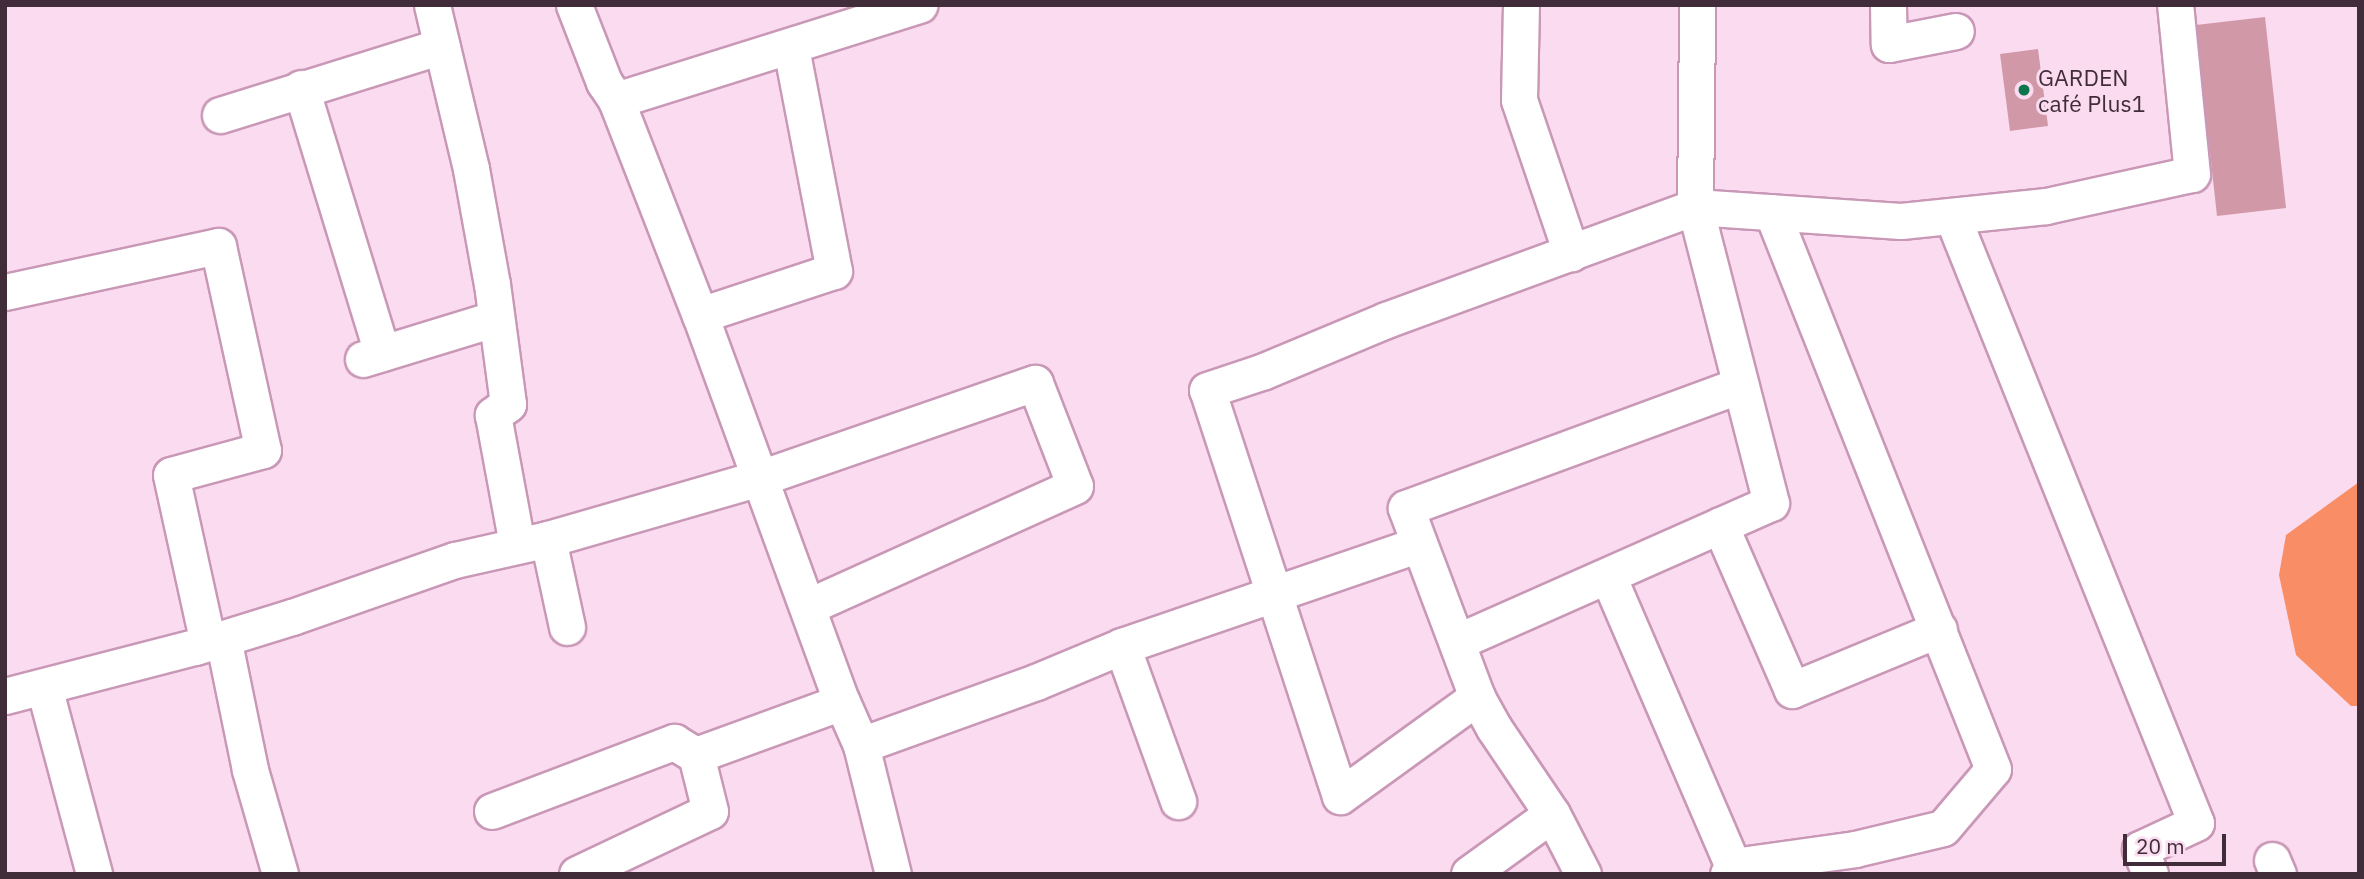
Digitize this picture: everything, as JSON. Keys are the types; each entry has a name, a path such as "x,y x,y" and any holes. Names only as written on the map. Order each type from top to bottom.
{"street":[{"path":"432,5 471,169 508,404 493,415 532,542 567,626"},
{"path":"574,5 604,82 616,100 700,315 842,702 861,745 893,874"},
{"path":"616,100 920,5"},
{"path":"1521,5 1519,100 1571,253"},
{"path":"1459,641 1770,503 1695,207 1697,5"},
{"path":"1888,5 1889,44 1956,31"},
{"path":"1477,696 1340,796 1207,390 1264,371 1386,320 1695,207 1901,221 2046,206 2192,174 2175,5"},
{"path":"220,115 442,46"},
{"path":"700,315 834,271 791,47"},
{"path":"301,89 372,356 495,319"},
{"path":"1608,576 1731,870 1855,849 1942,828 1993,769 1940,629 1772,212"},
{"path":"1952,216 2196,823 2140,849 2150,874"},
{"path":"5,292 218,246 263,450 171,475 280,874"},
{"path":"5,696 215,641 292,617 423,570 760,478 1035,383 1075,486 809,606"},
{"path":"1583,874 1552,814 1494,728 1477,696 1459,641 1417,545 1406,508 1741,385"},
{"path":"1720,525 1792,690 1940,629"},
{"path":"861,745 1036,682 1122,646 1417,545"},
{"path":"1122,646 1178,801"},
{"path":"44,687 94,874"},
{"path":"696,755 842,702"},
{"path":"492,811 674,742 696,755 710,811 577,874"},
{"path":"1469,874 1552,814"}],"shaded area":[{"path":"2359,482 2359,706 2351,706 2296,655 2279,575 2286,535"}],"building":[{"path":"2265,17 2286,208 2217,216 2196,25"},
{"name":"GARDEN café Plus1","path":"2038,49 2048,126 2010,131 2000,54"}],"place":[{"name":"GARDEN café Plus1","path":"2024,90"}]}
